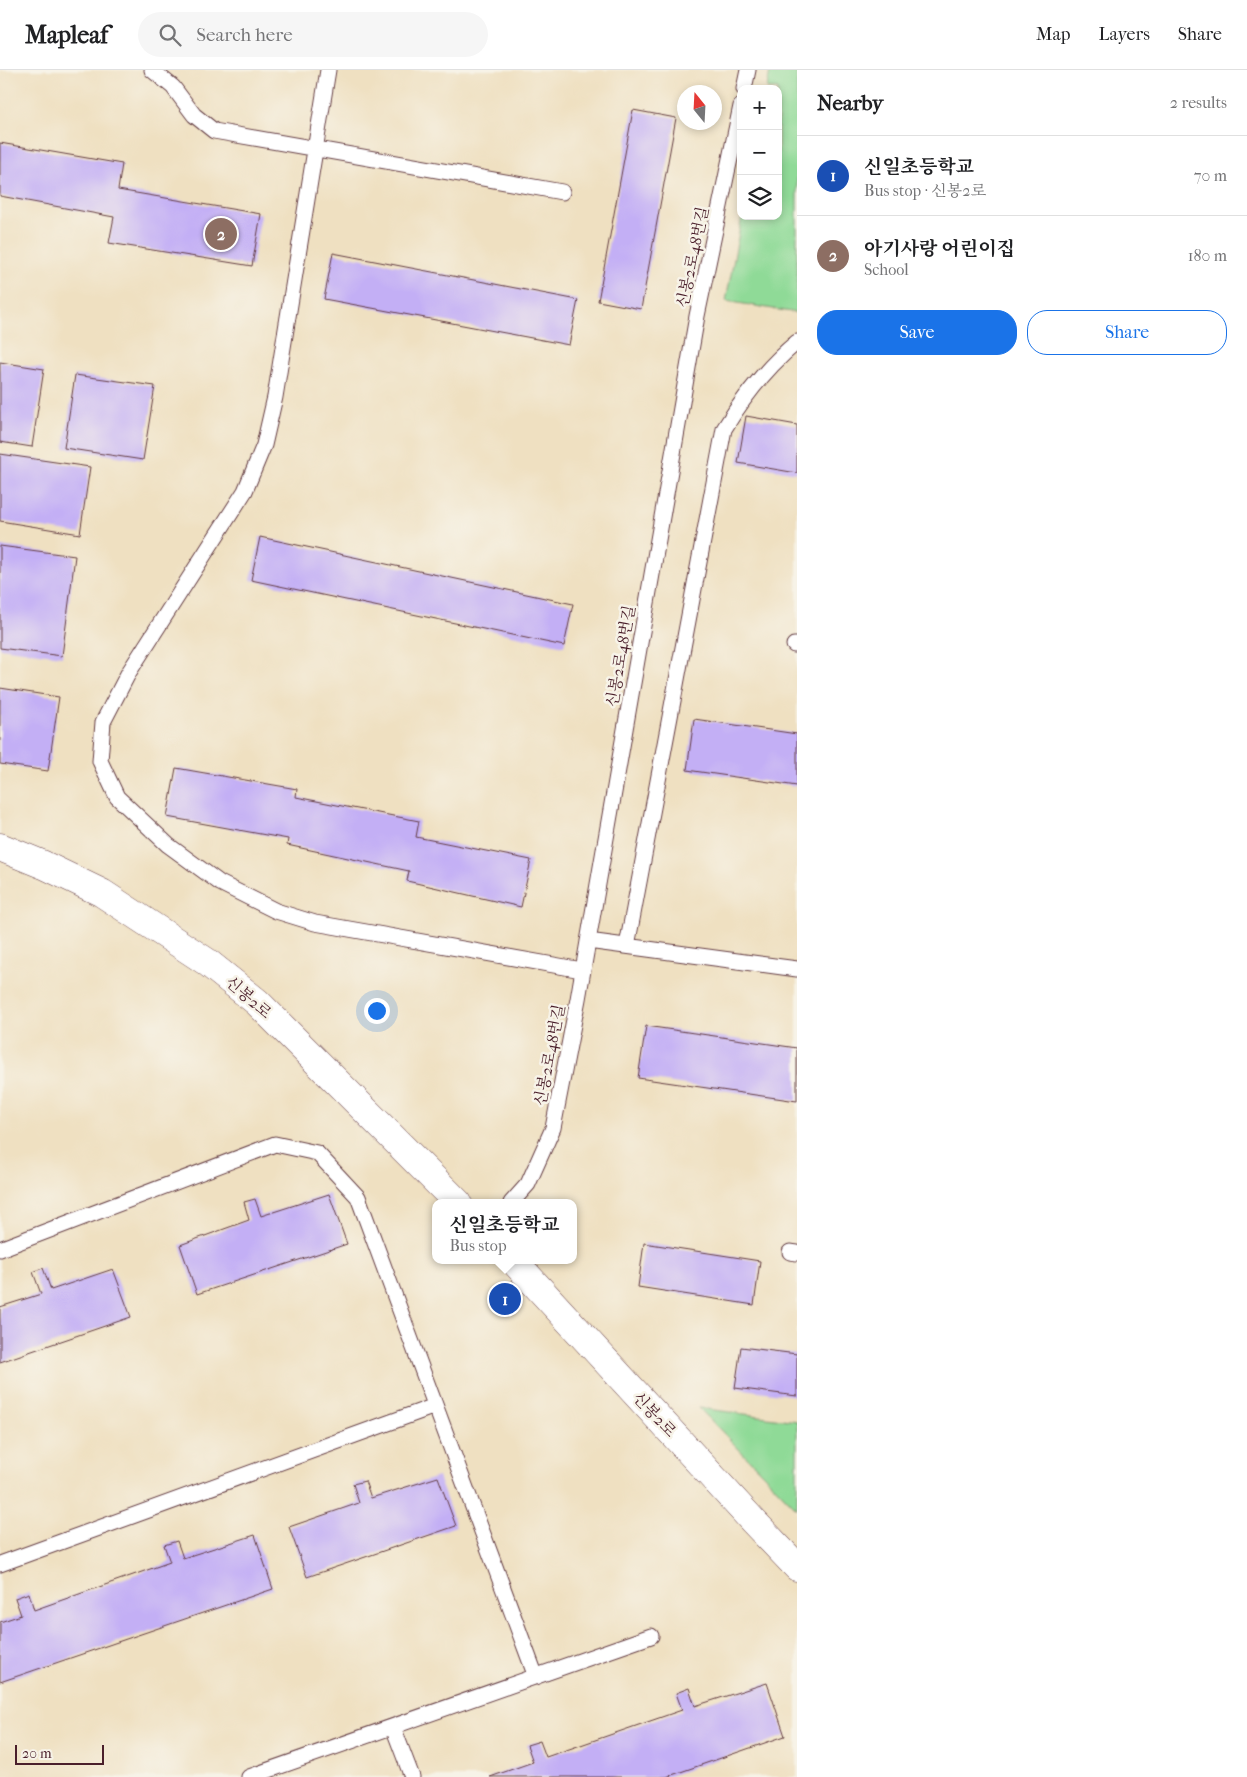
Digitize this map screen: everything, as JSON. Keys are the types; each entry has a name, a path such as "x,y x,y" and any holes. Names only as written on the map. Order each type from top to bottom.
{"street":[{"name":"신봉2로","path":"0,847 44,865 102,893 207,962 257,1002 454,1199"},
{"name":"신봉2로","path":"517,1264 797,1567"}],"lane":[{"path":"152,70 174,87 194,115 214,131 562,192"},
{"path":"328,70 275,397 264,445 245,490 129,672 104,722 100,761 117,797 168,845 220,883 276,911 315,923 582,970"},
{"path":"745,85 748,70"},
{"name":"신봉2로48번길","path":"515,1199 528,1184 553,1128 588,941 697,316 737,125"},
{"path":"627,946 724,429 743,399 780,357 797,342"},
{"path":"588,941 797,969"},
{"path":"0,1249 274,1144 317,1153 358,1197 536,1676"},
{"path":"0,1564 435,1406"},
{"path":"249,1777 651,1636"},
{"path":"393,1727 412,1777"}],"green space":[{"path":"770,70 797,70 797,313 726,301 741,220 782,220 782,85 768,85"},
{"path":"699,1408 797,1421 797,1509"}],"building":[{"path":"633,110 676,118 641,309 598,301"},
{"path":"0,143 122,164 118,190 261,214 252,266 109,243 114,217 0,196"},
{"path":"333,253 578,300 569,345 324,299"},
{"path":"0,362 44,369 32,447 0,442"},
{"path":"75,375 155,386 143,460 64,448"},
{"path":"746,416 797,425 797,473 738,463"},
{"path":"0,454 90,467 80,534 0,521"},
{"path":"260,537 573,604 564,646 251,580"},
{"path":"0,546 75,556 62,656 0,648"},
{"path":"0,688 59,697 48,771 0,764"},
{"path":"694,719 797,734 797,786 687,770"},
{"path":"176,768 297,789 296,797 419,821 416,837 531,860 521,907 407,881 409,871 287,845 288,839 167,817"},
{"path":"646,1026 797,1048 797,1101 638,1078"},
{"path":"329,1194 347,1244 197,1294 180,1245 249,1220 244,1202 255,1199 261,1216"},
{"path":"644,1243 760,1261 754,1305 638,1287"},
{"path":"43,1268 51,1290 113,1269 131,1317 0,1362 0,1307 41,1294 33,1272"},
{"path":"741,1347 797,1354 797,1396 735,1388"},
{"path":"438,1477 456,1526 307,1577 289,1527 359,1503 353,1484 365,1481 371,1498"},
{"path":"255,1535 273,1589 0,1682 0,1622 21,1615 15,1598 29,1593 34,1610 170,1562 164,1545 177,1541 183,1558"},
{"path":"767,1683 785,1736 666,1777 490,1777 533,1762 527,1745 540,1741 546,1757 682,1710 676,1693 689,1688 695,1706"}],"place":[{"name":"아기사랑 어린이집","path":"221,234"},
{"name":"신일초등학교","path":"505,1299"}]}
